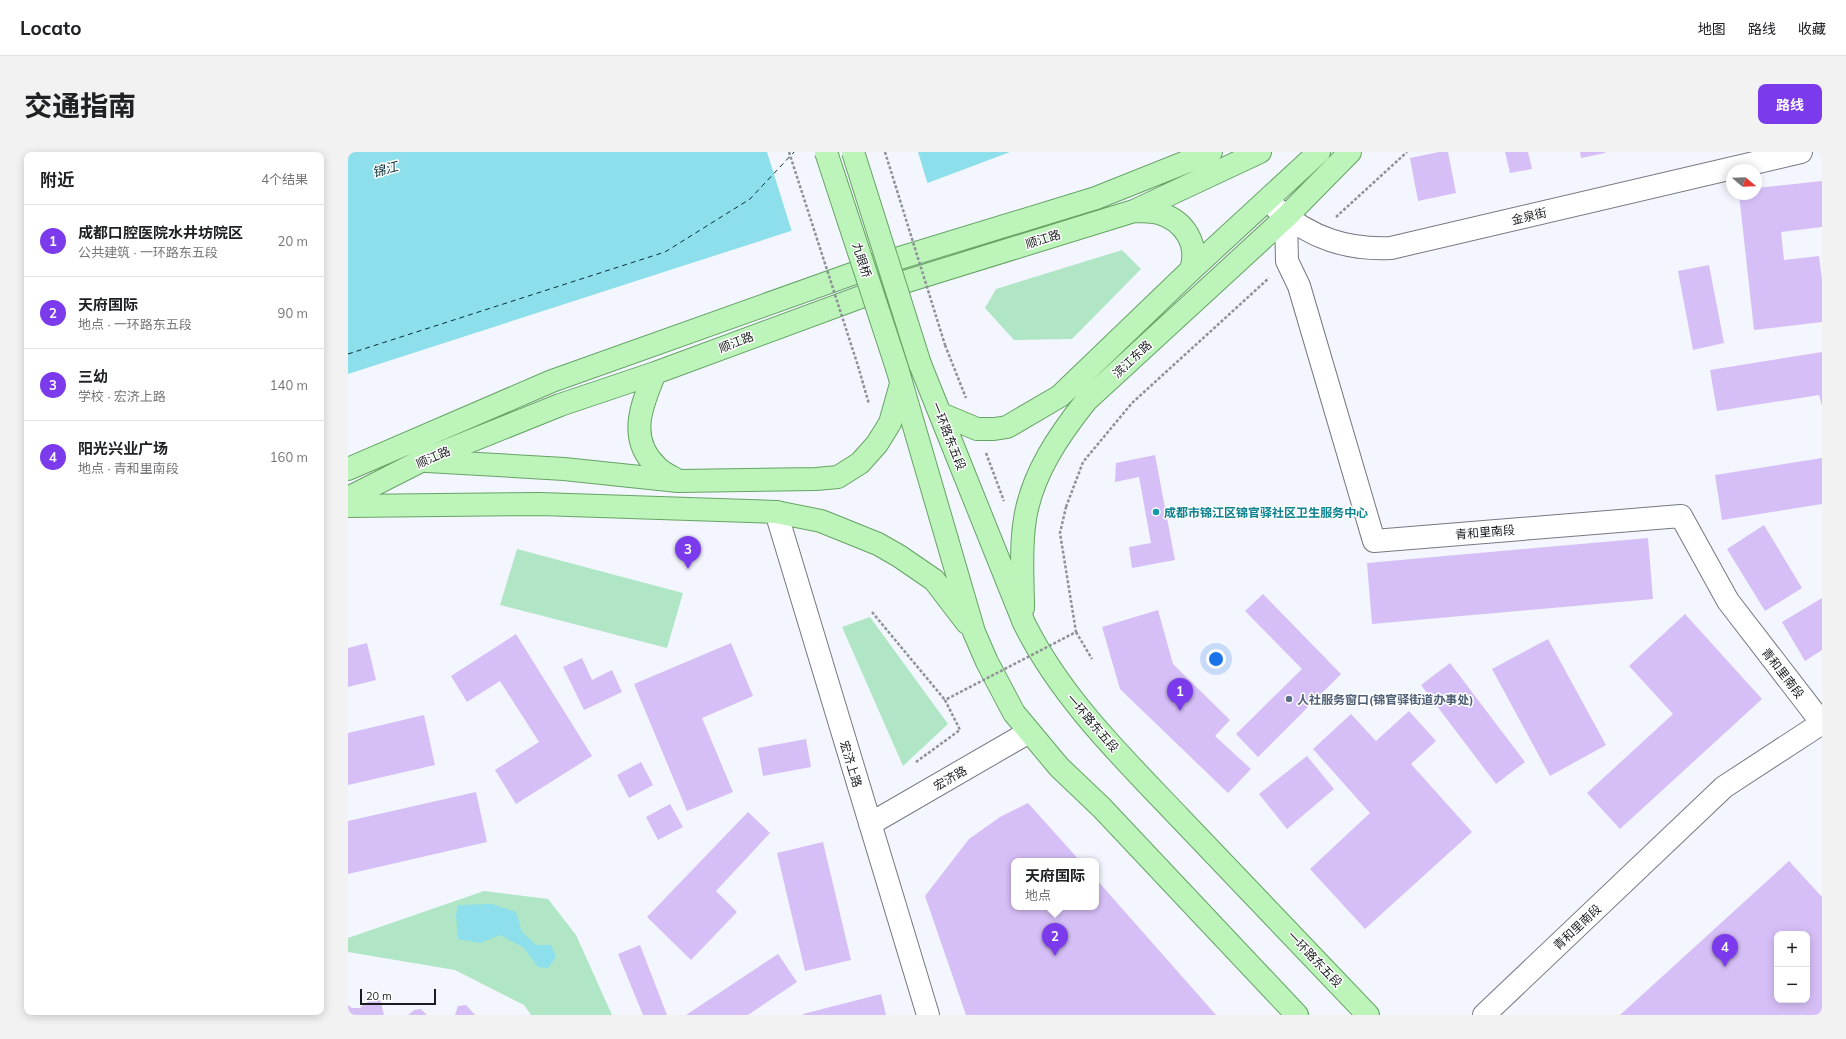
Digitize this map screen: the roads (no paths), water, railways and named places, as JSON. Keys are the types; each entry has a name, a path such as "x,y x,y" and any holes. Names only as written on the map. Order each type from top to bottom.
{"main road":[{"name":"九眼桥","path":"826,152 899,376"},
{"name":"九眼桥","path":"853,152 920,364"},
{"name":"顺江路","path":"356,466 552,381 880,264 1096,198 1211,152"},
{"name":"顺江路","path":"348,498 421,461 560,405 655,373 888,287 1134,211 1260,152"},
{"path":"941,414 977,429 994,429 1007,426 1045,406 1060,396 1191,270 1319,152"},
{"name":"滨江东路","path":"1024,623 1022,550 1025,518 1031,493 1044,464 1062,432 1086,401 1286,217 1350,152"},
{"name":"顺江路","path":"1134,211 1158,212 1172,218 1183,228 1190,237 1194,249 1194,259 1191,270"},
{"name":"一环路东五段","path":"920,364 1024,623 1046,662 1078,706 1133,769 1368,1015"},
{"path":"655,373 642,404 639,421 639,435 650,459 656,467 678,481"},
{"path":"356,466 421,461 564,469 678,481 816,479 838,477 860,463 877,444 890,423 899,376"},
{"path":"899,376 974,632 987,662 1014,713 1059,767 1102,808 1297,1015"},
{"path":"348,506 540,504 776,512 821,521 878,544 899,556 934,580 974,632"}],"street":[{"path":"1329,174 1343,152"},
{"name":"金泉街","path":"1266,201 1286,217 1317,234 1344,245 1369,249 1391,248 1801,152"},
{"name":"青和里南段","path":"1286,217 1287,261 1299,286 1374,541 1681,516 1728,601 1822,723 1724,787 1484,1015"},
{"name":"宏济上路","path":"776,512 928,1015"},
{"name":"宏济路","path":"870,824 1029,732"}],"water":[{"name":"锦江","path":"348,152 1010,152 856,210 348,374"},
{"path":"492,904 516,912 522,932 536,945 551,945 556,957 548,968 538,967 523,947 500,935 480,943 458,939 456,915 458,905"}],"place":[{"name":"成都市锦江区锦官驿社区卫生服务中心","path":"1156,512"},
{"name":"三幼","path":"688,569"},
{"name":"人社服务窗口(锦官驿街道办事处)","path":"1289,699"},
{"name":"成都口腔医院水井坊院区","path":"1180,711"},
{"name":"天府国际","path":"1055,956"},
{"name":"阳光兴业广场","path":"1725,967"}]}
